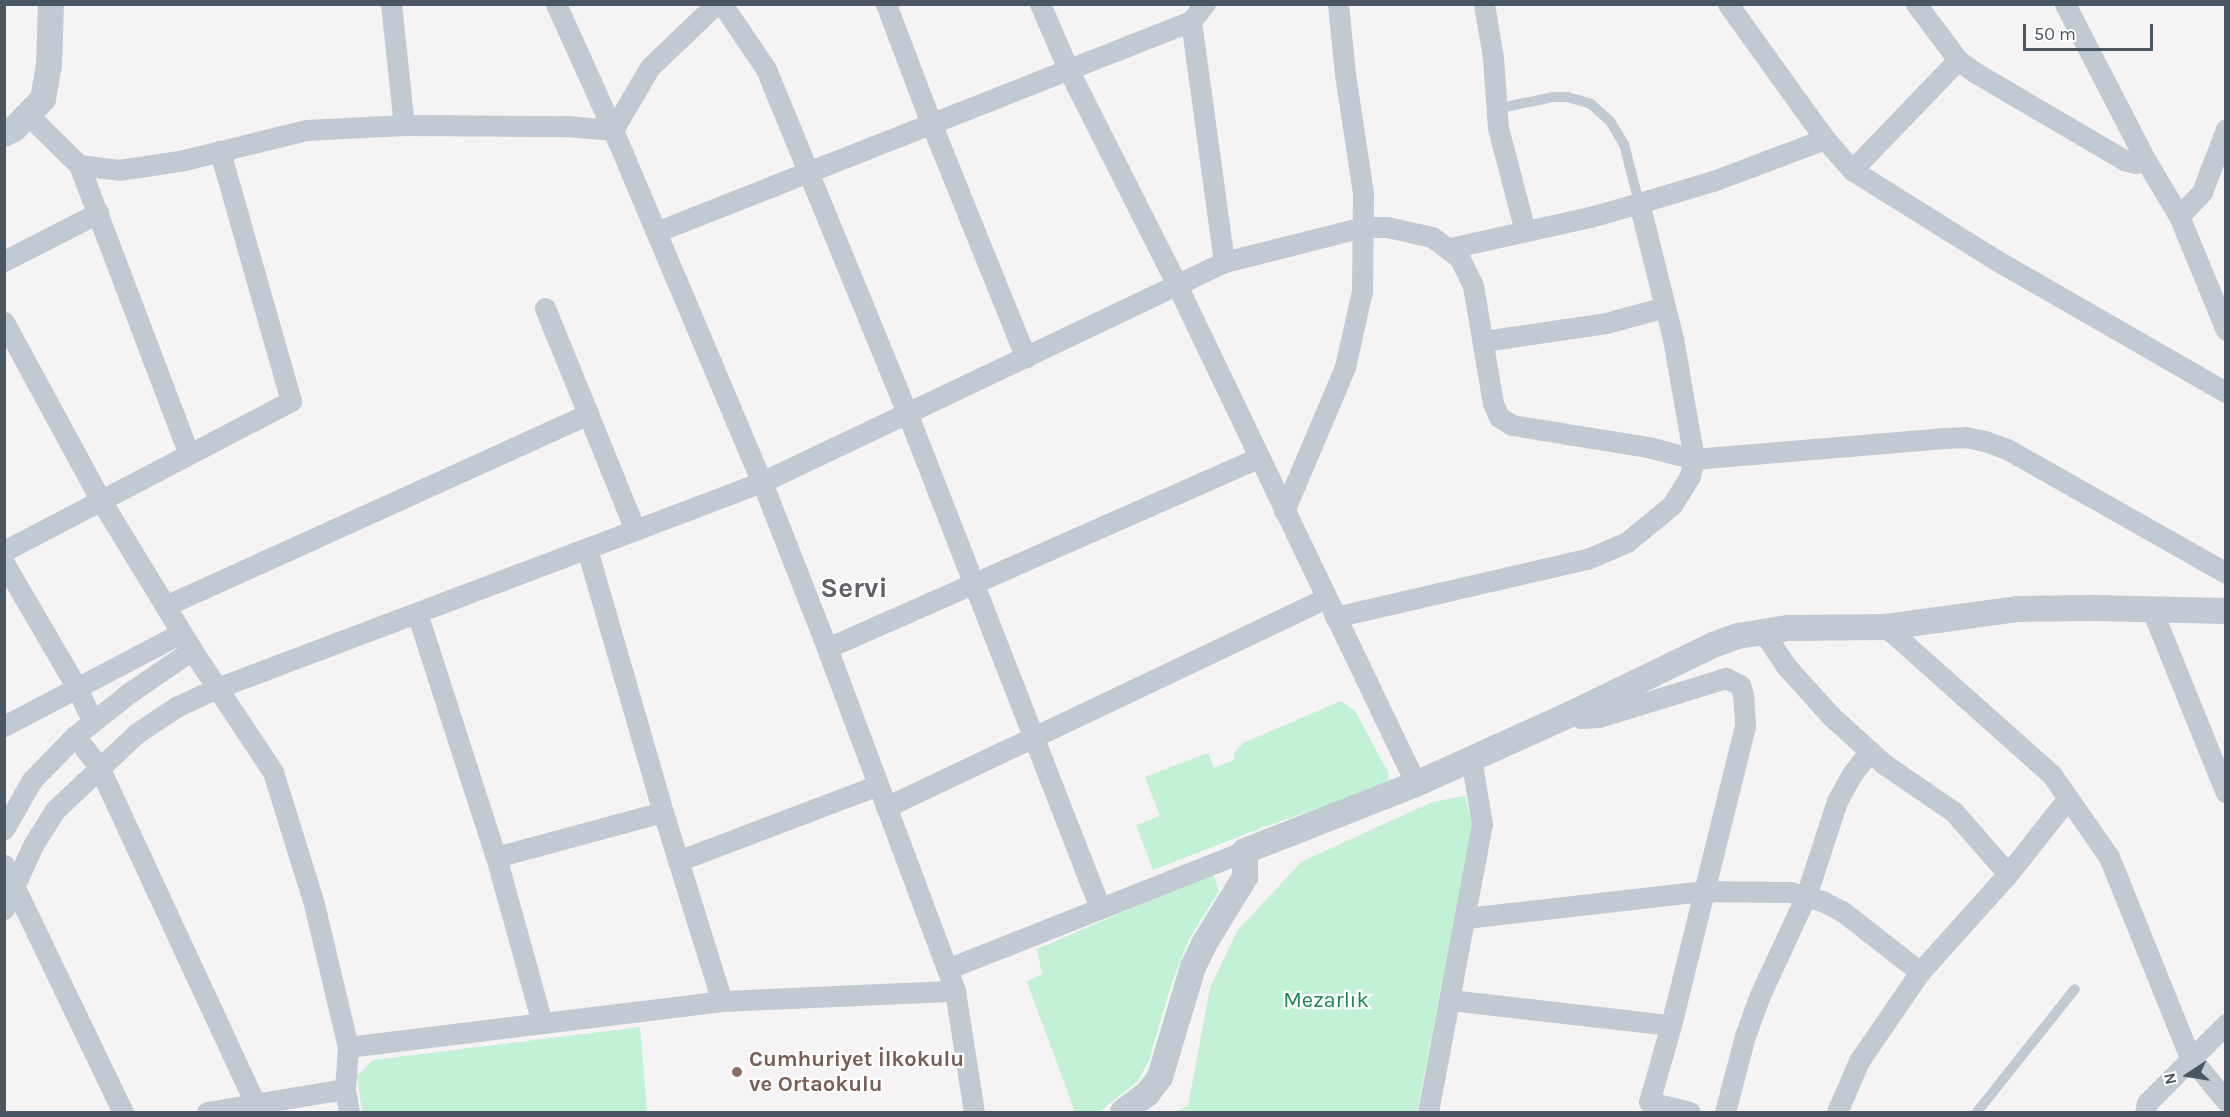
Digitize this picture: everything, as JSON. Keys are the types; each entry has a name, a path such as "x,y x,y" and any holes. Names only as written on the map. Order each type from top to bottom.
{"street":[{"path":"4,134 14,129 43,99 50,66 51,4"},
{"path":"391,4 404,125"},
{"path":"556,4 613,130 762,482 827,648 955,991 974,1113"},
{"path":"613,130 650,67 716,4"},
{"path":"722,4 766,69 908,415 1036,738 1100,908"},
{"path":"886,4 931,123 1026,358"},
{"path":"1040,4 1068,69 1176,283 1258,458 1416,783"},
{"path":"656,232 1191,21 1205,4"},
{"path":"1284,511 1345,367 1362,291 1363,193 1345,74 1338,4"},
{"path":"1484,4 1493,57 1501,146 1525,231"},
{"path":"1728,4 1825,139 1852,170 1996,260 2226,392"},
{"path":"1916,4 1958,60 1976,73 2124,160 2135,163 2146,161"},
{"path":"2065,4 2146,161 2179,216 2226,330"},
{"path":"1191,21 1224,262"},
{"path":"1852,170 1958,60"},
{"path":"28,115 79,165 189,454"},
{"path":"79,165 119,170 220,151 306,130 404,125 566,126 613,130"},
{"path":"2179,216 2202,192 2226,129"},
{"path":"1450,248 1639,203 1713,181 1825,139"},
{"path":"4,551 291,401 220,151"},
{"path":"886,807 1330,608 1587,559 1627,542 1672,505 1690,476 1695,459 1673,339 1639,203"},
{"path":"4,261 98,213"},
{"path":"4,909 33,845 55,810 99,767 156,718 217,688 762,482 908,415 1176,283 1224,262 1363,227 1418,233 1432,237 1450,248 1459,257 1471,278 1495,411 1505,422 1512,425 1648,447 1695,459 1966,437 2007,449 2226,573"},
{"path":"1484,341 1596,325 1665,307"},
{"path":"545,308 635,530"},
{"path":"4,322 100,499 187,641 273,772 314,904 348,1047 345,1089 349,1113"},
{"path":"165,606 588,414"},
{"path":"827,648 1258,458"},
{"path":"587,549 663,812 722,1001"},
{"path":"4,564 77,688 92,720"},
{"path":"947,969 1416,783 1573,713 1713,645 1762,630 1886,627 2017,609 2226,611"},
{"path":"2152,609 2226,793"},
{"path":"417,613 496,856 542,1023"},
{"path":"1886,627 2052,775 2109,857 2190,1057 2226,1101"},
{"path":"1762,630 1786,666 1831,716 1870,751 1954,812 2008,874"},
{"path":"4,726 77,688 187,641"},
{"path":"4,830 32,780 92,720 187,641"},
{"path":"1573,713 1581,718 1599,717 1719,679 1733,680 1740,686 1745,704 1745,726 1702,891 1671,1025 1649,1102 1690,1113"},
{"path":"75,736 99,767 256,1105"},
{"path":"1725,1113 1745,1036 1760,995 1806,896 1838,801 1852,774 1870,751"},
{"path":"1428,1113 1482,824 1471,758"},
{"path":"678,861 878,785"},
{"path":"1837,1113 1858,1061 1920,972 2008,874 2068,798"},
{"path":"496,856 663,812"},
{"path":"1122,1113 1148,1093 1160,1077 1193,967 1204,944 1245,877 1245,851"},
{"path":"4,865 16,885 123,1113"},
{"path":"1466,918 1702,891 1774,891 1806,896 1842,911 1920,972"},
{"path":"348,1047 722,1001 955,991"},
{"path":"1450,1000 1671,1025"},
{"path":"2145,1113 2147,1103 2190,1057 2226,1024"},
{"path":"207,1113 345,1089"}],"lane":[{"path":"1496,109 1553,97 1591,104 1610,121 1624,144 1639,203"},
{"path":"1977,1113 2075,989"}],"green space":[{"path":"1341,701 1355,711 1389,774 1385,785 1261,828 1153,870 1136,825 1160,816 1145,777 1208,753 1214,768 1234,760 1234,754 1243,743"},
{"name":"Mezarlık","path":"1465,796 1472,824 1417,1112 1174,1112 1188,1106 1210,988 1237,931 1301,862 1432,802"},
{"path":"1213,873 1219,891 1189,939 1172,982 1149,1060 1138,1081 1099,1112 1075,1112 1027,982 1042,974 1037,949"},
{"path":"640,1027 647,1112 362,1112 357,1076 373,1060"}],"place":[{"name":"Cumhuriyet İlkokulu ve Ortaokulu","path":"737,1072"}],"district":[{"name":"Servi","path":"854,588"}]}
